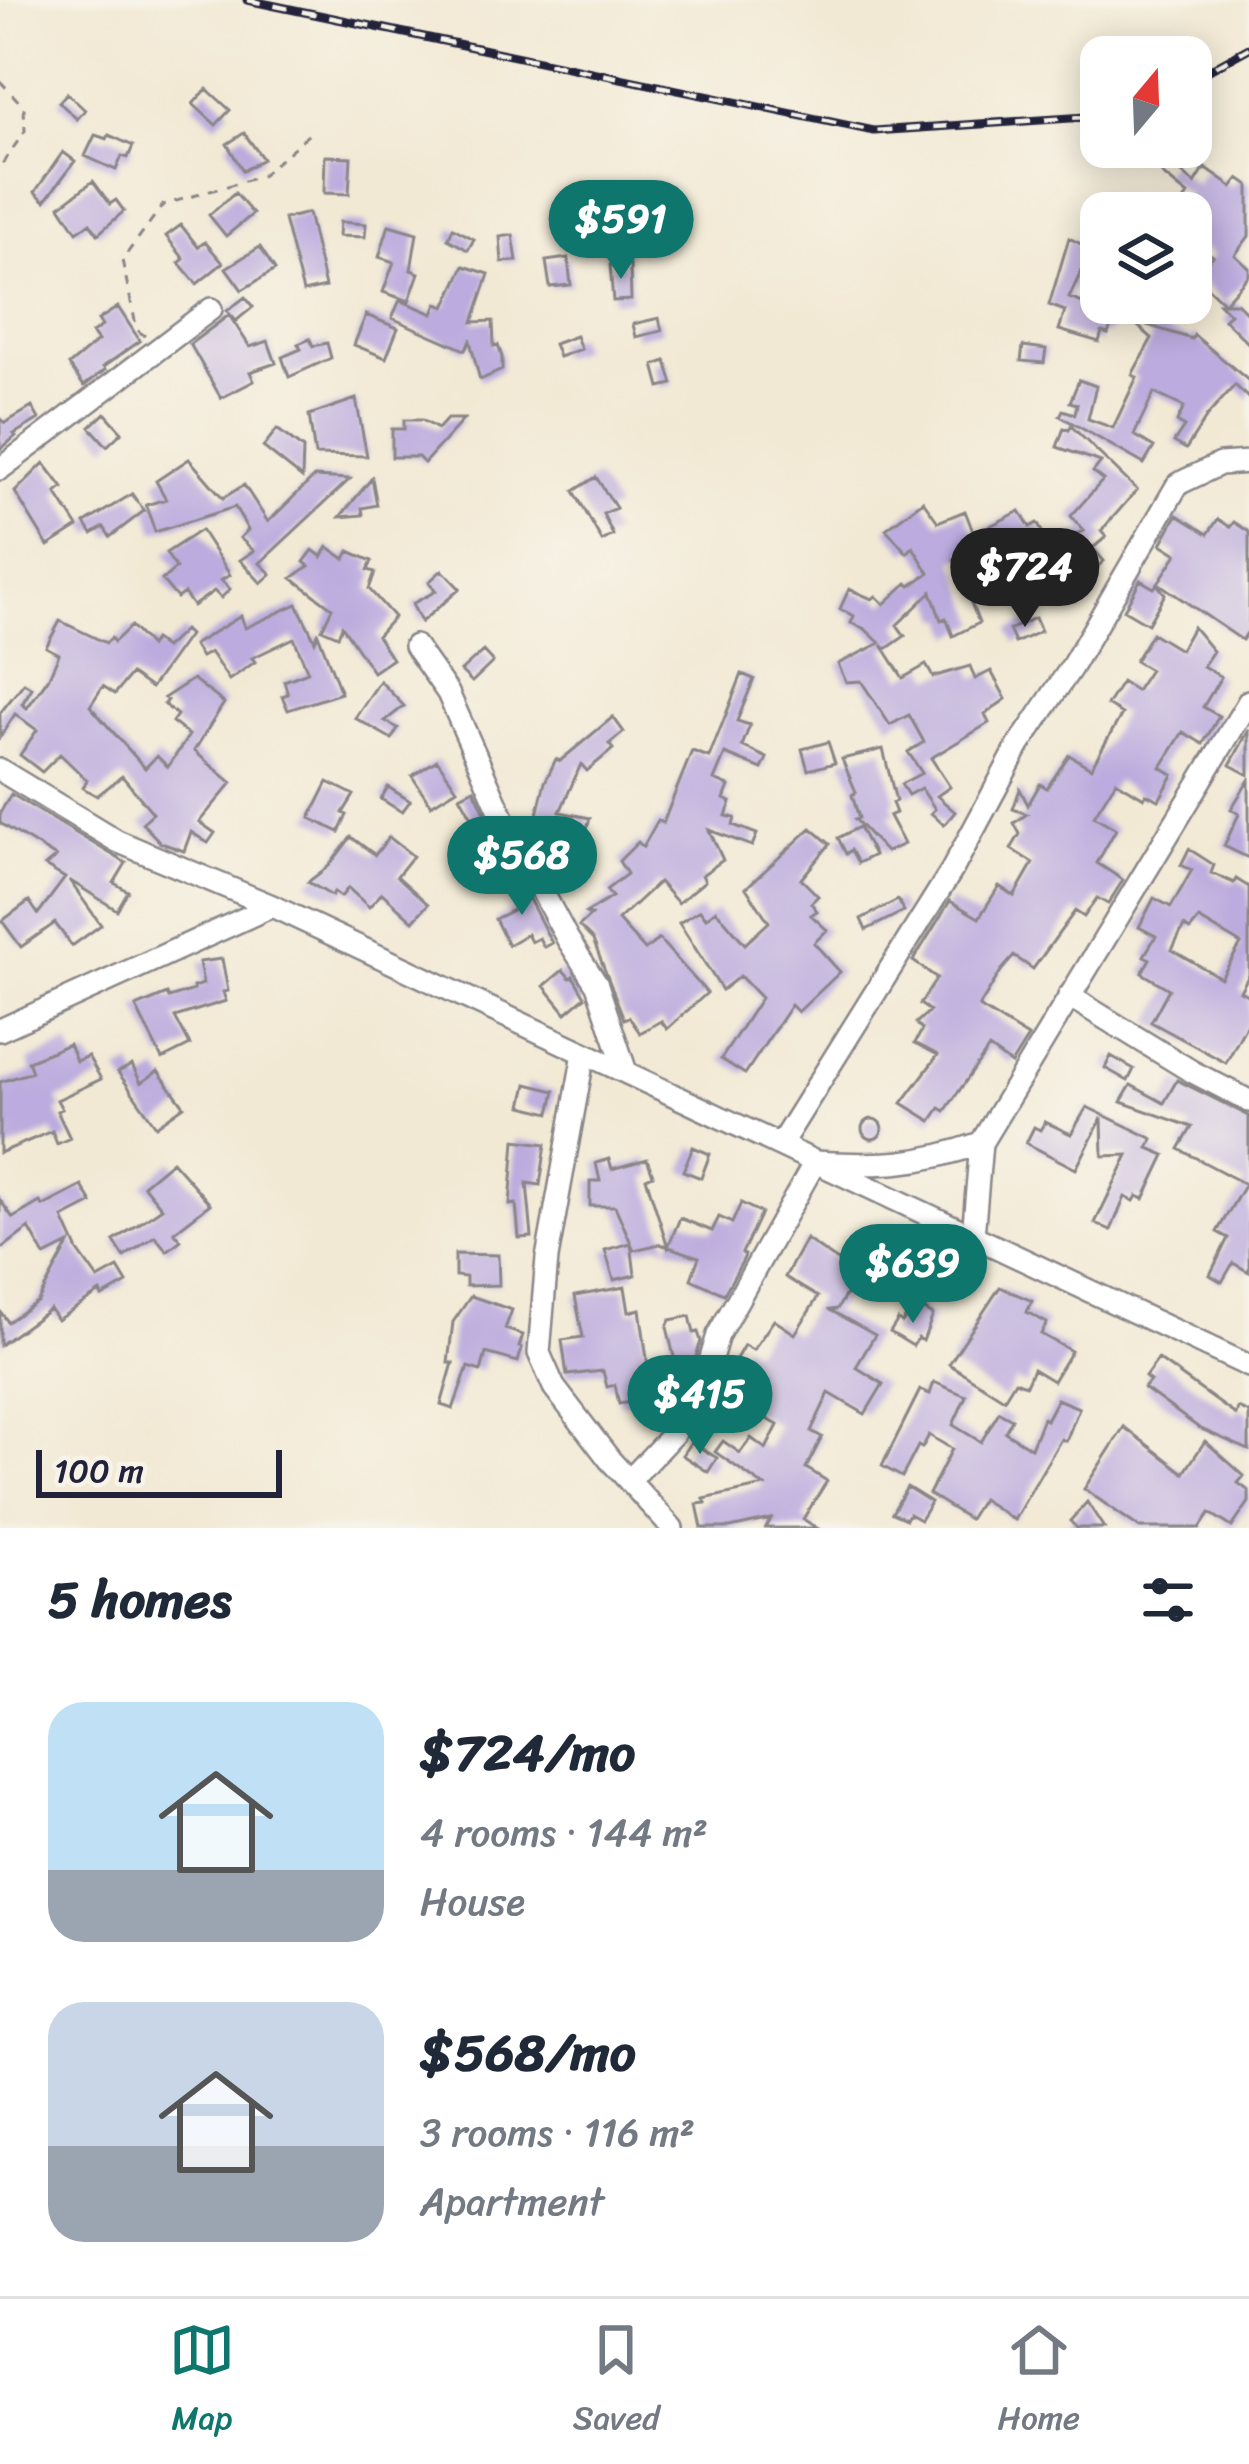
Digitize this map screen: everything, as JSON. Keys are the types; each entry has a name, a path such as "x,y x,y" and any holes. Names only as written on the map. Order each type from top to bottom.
{"street":[{"path":"0,469 211,309"},
{"path":"780,1145 952,870 1019,745 1071,668 1178,484 1220,464 1249,462"},
{"path":"415,646 448,693 504,820 566,938 597,985 626,1072"},
{"path":"973,1236 982,1142 1249,701"},
{"path":"0,770 117,841 272,906 1249,1366"},
{"path":"0,1030 272,906"},
{"path":"1069,996 1191,1071 1249,1100"},
{"path":"584,1053 548,1258 539,1353 554,1387 672,1528"},
{"path":"815,1162 876,1166 932,1161 982,1142"},
{"path":"629,1481 674,1433 703,1385 718,1335 815,1162"}],"path":[{"path":"0,81 24,106 25,130 0,166"},
{"path":"160,347 137,330 122,260 163,205 261,176 309,134"}],"building":[{"path":"207,89 230,110 216,125 193,104"},
{"path":"67,93 85,110 77,119 59,102"},
{"path":"244,133 263,159 243,171 227,144"},
{"path":"95,135 107,139 109,135 133,146 116,170 85,156"},
{"path":"63,152 75,161 45,201 35,192"},
{"path":"325,156 351,157 349,194 324,193"},
{"path":"1166,168 1176,168 1195,184 1205,168 1232,187 1239,178 1249,185 1249,236 1235,255 1249,268 1249,275 1224,303 1212,291 1212,192 1184,192 1162,174"},
{"path":"93,181 110,204 116,200 124,211 98,234 90,223 77,232 60,206"},
{"path":"235,193 253,214 226,236 209,215"},
{"path":"308,213 325,287 303,292 284,219"},
{"path":"340,222 366,224 365,237 339,236"},
{"path":"181,225 198,247 205,242 223,263 197,284 179,263 184,259 166,236"},
{"path":"389,225 417,233 411,270 419,273 409,301 383,292 394,262 379,257"},
{"path":"453,228 474,239 468,250 448,239"},
{"path":"513,235 517,261 502,262 500,237"},
{"path":"1069,238 1080,244 1080,274 1069,298 1080,302 1080,324 1112,324 1108,334 1102,332 1099,342 1059,330 1065,311 1049,305"},
{"path":"260,247 275,270 242,290 226,268"},
{"path":"568,258 571,285 550,287 546,261"},
{"path":"610,265 630,265 631,300 613,301"},
{"path":"464,266 489,274 473,322 493,321 494,346 498,345 502,357 502,370 480,380 470,341 465,350 392,318 400,300 433,314 437,304 445,307"},
{"path":"245,297 253,307 236,321 227,311"},
{"path":"1219,303 1237,303 1249,315 1249,344 1224,319 1230,314"},
{"path":"118,307 140,341 84,386 69,365 98,341 92,333 102,326 98,320"},
{"path":"229,315 250,347 268,341 276,363 250,372 254,381 221,398 190,344"},
{"path":"366,315 398,328 386,358 354,345"},
{"path":"659,318 662,331 636,337 633,324"},
{"path":"1136,324 1192,339 1194,335 1249,381 1249,399 1235,385 1186,449 1174,442 1184,427 1177,422 1184,407 1154,393 1134,435 1154,447 1144,464 1060,416 1063,410 1075,414 1077,404 1070,402 1079,380 1096,386 1088,419 1113,428 1137,377 1132,375 1152,338"},
{"path":"576,336 581,349 559,357 554,344"},
{"path":"310,339 313,346 327,343 331,358 289,377 282,357"},
{"path":"1023,346 1046,349 1044,363 1021,361"},
{"path":"666,361 673,384 660,387 654,365"},
{"path":"356,399 367,456 315,455 309,415"},
{"path":"32,407 39,419 14,434 0,450 0,418 5,423"},
{"path":"105,413 122,432 107,446 90,427"},
{"path":"447,419 464,419 424,463 418,457 392,457 392,429 404,429 404,420 422,420 438,429"},
{"path":"1071,426 1137,490 1101,531 1106,537 1093,548 1104,561 1055,603 1037,575 1061,559 1050,543 1084,531 1071,516 1103,480 1093,472 1101,462 1057,447 1064,428"},
{"path":"277,429 303,449 302,478 263,447"},
{"path":"189,459 223,498 244,485 268,522 314,477 350,479 260,563 271,574 261,583 240,560 254,551 240,538 248,530 235,507 155,532 146,505 166,499 156,481"},
{"path":"44,463 63,488 56,493 78,527 48,546 15,492"},
{"path":"596,477 616,508 603,514 613,535 602,541 574,491"},
{"path":"372,478 377,505 362,508 363,515 340,517"},
{"path":"132,494 144,511 110,537 104,527 92,534 85,523"},
{"path":"923,501 938,522 965,511 974,534 1020,511 1030,527 1037,523 1044,535 1016,552 1004,536 998,540 1005,556 980,569 972,552 954,560 979,623 953,636 931,592 897,625 905,636 886,649 882,645 903,678 926,665 933,677 970,666 975,679 991,671 1006,699 985,714 989,723 931,758 950,787 937,796 955,812 944,825 931,813 935,809 921,788 908,795 901,784 922,773 908,752 924,742 909,715 890,725 861,681 846,682 838,664 880,643 851,623 854,616 840,609 849,589 872,599 876,596 884,604 907,583 910,586 929,573 913,547 907,553 886,529"},
{"path":"1177,515 1208,534 1218,519 1249,532 1249,630 1242,640 1158,583 1177,554 1161,544"},
{"path":"201,530 230,575 221,580 230,589 221,598 214,591 193,606 184,593 177,598 162,580 176,568 166,553"},
{"path":"328,547 345,559 349,551 372,561 368,570 375,572 369,589 394,617 377,636 392,659 373,672 342,626 338,636 322,629 332,608 292,578 309,566 304,562 313,550 322,557"},
{"path":"442,570 460,589 421,622 412,604 436,591 429,582"},
{"path":"1140,580 1154,588 1157,584 1165,594 1148,624 1124,610"},
{"path":"297,604 315,641 318,634 341,693 288,710 282,696 288,694 284,681 308,672 294,638 252,658 255,662 229,680 210,652 201,657 193,645 241,616 245,628"},
{"path":"1035,618 1041,631 1015,643 1009,630"},
{"path":"60,621 106,643 111,638 114,642 131,626 150,646 154,640 165,648 184,630 189,635 151,688 131,674 115,694 103,686 90,706 145,768 157,756 168,767 189,735 172,722 177,715 164,704 164,698 193,679 224,703 194,751 232,783 199,822 215,833 208,843 191,832 184,851 161,843 142,823 153,813 122,776 97,796 83,788 87,780 60,754 42,772 20,755 37,730 15,714 0,737 0,713 24,683 32,688 22,704 27,708 48,679 59,654 46,647"},
{"path":"1193,627 1213,651 1203,666 1221,677 1203,707 1219,716 1203,744 1183,732 1161,767 1173,775 1159,800 1146,794 1144,798 1116,781 1094,816 1116,829 1097,863 1123,880 1108,904 1097,898 1084,917 1075,911 1033,969 1014,956 1001,971 979,1007 1028,1037 1011,1064 989,1048 945,1111 940,1108 931,1121 902,1103 938,1055 915,1043 922,1030 916,1023 930,1011 920,1004 937,978 913,961 950,901 979,918 999,886 1014,896 1033,863 1011,849 1020,834 1014,823 1027,814 1013,809 1020,789 1028,805 1040,784 1047,788 1069,755 1091,768 1122,714 1107,705 1122,682 1136,691 1150,670 1135,661 1152,633 1180,650"},
{"path":"483,651 493,662 472,682 461,671"},
{"path":"742,674 754,679 737,721 750,725 742,746 767,758 762,769 725,754 714,780 729,786 724,799 731,802 726,816 735,818 733,825 757,834 752,846 709,830 723,860 702,875 705,881 678,903 659,882 618,920 645,950 659,939 707,993 667,1029 661,1021 640,1033 629,1017 624,1019 593,940 579,926 591,915 586,913 612,897 606,890 627,874 619,861 638,842 643,847 658,820 663,823 692,751 709,757"},
{"path":"380,681 404,706 385,721 398,728 392,739 355,718"},
{"path":"613,717 624,732 609,744 613,749 587,771 581,764 560,812 590,818 569,888 557,885 531,839 545,782 556,759 560,761"},
{"path":"1249,730 1249,775 1230,765"},
{"path":"828,742 835,763 808,770 802,749"},
{"path":"883,749 896,801 892,803 896,813 889,816 904,844 886,852 855,819 859,818 852,795 856,792 842,759"},
{"path":"437,760 457,789 431,805 412,776"},
{"path":"1249,780 1249,858 1224,846 1239,814 1231,809"},
{"path":"328,782 354,795 339,832 310,818"},
{"path":"388,787 410,801 402,812 381,799"},
{"path":"474,789 504,852 498,855 511,875 497,884 477,855 474,845 484,839 460,796"},
{"path":"11,794 126,863 114,883 128,891 117,910 69,880 101,925 72,946 55,923 21,947 2,921 29,901 38,914 65,878 45,866 56,857 0,823"},
{"path":"859,827 874,855 858,863 851,850 846,854 838,838"},
{"path":"811,828 830,844 801,879 818,896 811,903 817,911 811,915 827,930 814,943 840,972 798,1012 791,1005 745,1074 721,1059 761,998 740,976 722,990 679,923 700,910 706,918 716,910 745,944 769,922 746,888"},
{"path":"351,837 375,855 389,837 413,856 397,876 428,904 413,921 382,893 369,907 348,888 341,897 334,892 332,896 308,882 329,866"},
{"path":"1189,849 1214,865 1211,873 1249,887 1249,975 1240,991 1249,996 1249,1020 1226,1063 1151,1022 1169,989 1142,973 1150,959 1144,956 1156,936 1139,927 1154,898 1171,907 1192,870 1181,865","holes":["1199,919 1241,944 1221,978 1172,950 1184,926 1190,930"]},
{"path":"517,876 552,943 544,947 539,938 531,942 527,934 508,945 495,919 519,907 504,885"},
{"path":"898,900 904,911 866,930 861,919"},
{"path":"222,959 226,1001 175,1017 190,1045 162,1059 136,1007 167,994 169,998 194,990 203,984 199,962"},
{"path":"563,970 573,976 585,997 566,1013 544,986"},
{"path":"69,1044 76,1061 88,1056 101,1079 57,1100 70,1138 57,1144 52,1131 0,1153 0,1082 32,1072 28,1061"},
{"path":"1111,1056 1134,1069 1128,1081 1105,1068"},
{"path":"132,1065 141,1083 158,1071 184,1106 156,1126 118,1072"},
{"path":"1177,1080 1249,1116 1249,1272 1233,1263 1222,1282 1210,1275 1228,1238 1217,1232 1245,1184 1179,1149 1192,1127 1121,1102 1131,1085 1164,1103"},
{"path":"527,1084 555,1091 550,1113 522,1106"},
{"path":"1087,1107 1153,1139 1148,1148 1165,1155 1144,1199 1125,1197 1111,1230 1095,1223 1128,1155 1103,1156 1102,1118 1076,1169 1026,1143 1034,1127 1040,1130 1045,1122 1071,1134"},
{"path":"872,1119 882,1129 872,1139 862,1129"},
{"path":"515,1140 546,1144 540,1185 527,1183 532,1237 519,1238 516,1204 510,1205"},
{"path":"693,1147 710,1154 701,1178 683,1171"},
{"path":"609,1159 612,1169 647,1159 653,1175 646,1178 668,1247 660,1244 634,1250 615,1206 590,1206 590,1181 600,1181 596,1163"},
{"path":"172,1161 210,1204 174,1232 181,1240 167,1251 155,1236 124,1257 114,1241 162,1208 143,1185"},
{"path":"82,1186 92,1203 63,1218 78,1251 98,1279 118,1268 127,1283 102,1297 100,1292 57,1320 50,1309 0,1345 0,1311 8,1322 38,1301 69,1244 45,1256 29,1228 0,1250 0,1200 13,1218"},
{"path":"741,1203 761,1213 724,1294 691,1279 699,1257 668,1247 680,1218 712,1231 719,1217 732,1223"},
{"path":"869,1234 902,1254 898,1263 923,1282 913,1296 891,1279 888,1285 860,1272 837,1309 830,1310 875,1335 856,1367 883,1384 865,1414 829,1393 811,1431 822,1437 806,1468 827,1481 803,1519 817,1528 766,1528 771,1519 730,1528 702,1528 697,1504 706,1503 704,1499 764,1486 715,1452 723,1441 740,1453 751,1438 766,1449 778,1425 720,1393 731,1375 726,1376 744,1345 753,1350 774,1320 795,1334 818,1297 785,1277 806,1239 845,1266"},
{"path":"631,1243 635,1275 614,1280 605,1250"},
{"path":"455,1254 498,1255 499,1285 466,1286 466,1277 455,1276"},
{"path":"625,1287 629,1312 640,1309 648,1366 675,1361 667,1327 670,1320 690,1316 701,1341 690,1376 685,1373 676,1387 667,1382 658,1397 619,1404 615,1385 607,1387 603,1371 567,1375 562,1340 583,1337 575,1296"},
{"path":"1000,1287 1032,1301 1027,1312 1047,1323 1041,1334 1071,1351 1053,1381 1033,1369 1026,1385 1015,1381 1004,1399 949,1364"},
{"path":"471,1296 512,1310 505,1329 523,1335 522,1348 518,1362 486,1353 481,1371 468,1367 453,1409 441,1405 453,1363 448,1363 453,1322"},
{"path":"915,1304 933,1315 923,1341 918,1338 913,1346 890,1332"},
{"path":"1158,1359 1236,1415 1238,1408 1249,1413 1249,1450 1199,1428 1144,1388 1150,1381 1145,1377"},
{"path":"934,1382 966,1396 953,1425 981,1442 999,1412 1012,1419 1005,1432 1031,1448 1057,1399 1079,1408 1066,1441 1061,1439 1014,1520 982,1499 969,1519 929,1494 952,1449 929,1435 902,1477 882,1466 920,1390 930,1394"},
{"path":"1124,1427 1184,1473 1205,1441 1244,1476 1238,1483 1249,1491 1249,1502 1232,1527 1210,1513 1200,1528 1140,1528 1084,1489"},
{"path":"691,1442 717,1458 708,1472 682,1455"},
{"path":"907,1487 931,1502 920,1520 892,1513"},
{"path":"1087,1502 1104,1528 1077,1528 1070,1521"}],"railway":[{"path":"247,0 874,131 1080,117"},
{"path":"1212,68 1249,48"}]}
